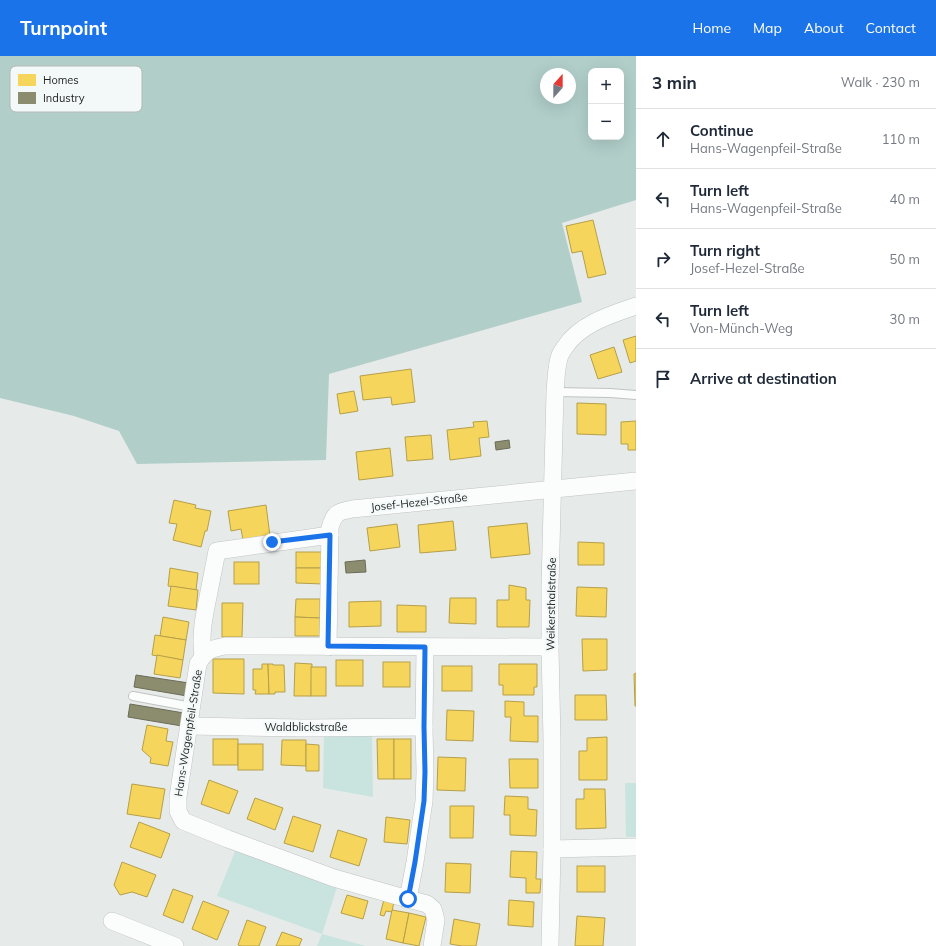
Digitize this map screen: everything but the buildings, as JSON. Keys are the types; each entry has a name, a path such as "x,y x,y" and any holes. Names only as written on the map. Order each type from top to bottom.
{"street":[{"name":"Weikersthalstraße","path":"550,946 552,741 550,646 556,373 560,355 570,340 581,330 616,312 636,306"},
{"name":"Josef-Hezel-Straße","path":"328,646 330,528 332,518 339,512 352,509 636,481"},
{"path":"203,655 201,645 202,631 217,551 330,535"},
{"name":"Hans-Wagenpfeil-Straße","path":"432,946 436,920 433,909 427,904 328,875 183,821 178,811 178,797 198,664 203,655 213,648 225,646 550,646"},
{"path":"408,899 424,801 425,647"},
{"name":"Waldblickstraße","path":"189,726 304,728 424,727"},
{"path":"552,849 636,847"},
{"path":"112,921 175,946"}],"lane":[{"path":"555,392 636,395"},
{"path":"133,696 192,707"}],"shaded area":[{"path":"0,56 636,56 636,200 562,223 582,302 329,374 326,460 137,464 119,431 74,416 0,398"},
{"path":"324,733 372,733 373,797 323,788"},
{"path":"625,783 636,783 636,837 626,837"},
{"path":"236,849 338,884 322,934 217,896"},
{"path":"322,934 366,946 317,946"}],"route":[{"path":"272,542 330,535 328,646 425,647 424,801 408,899"}]}
